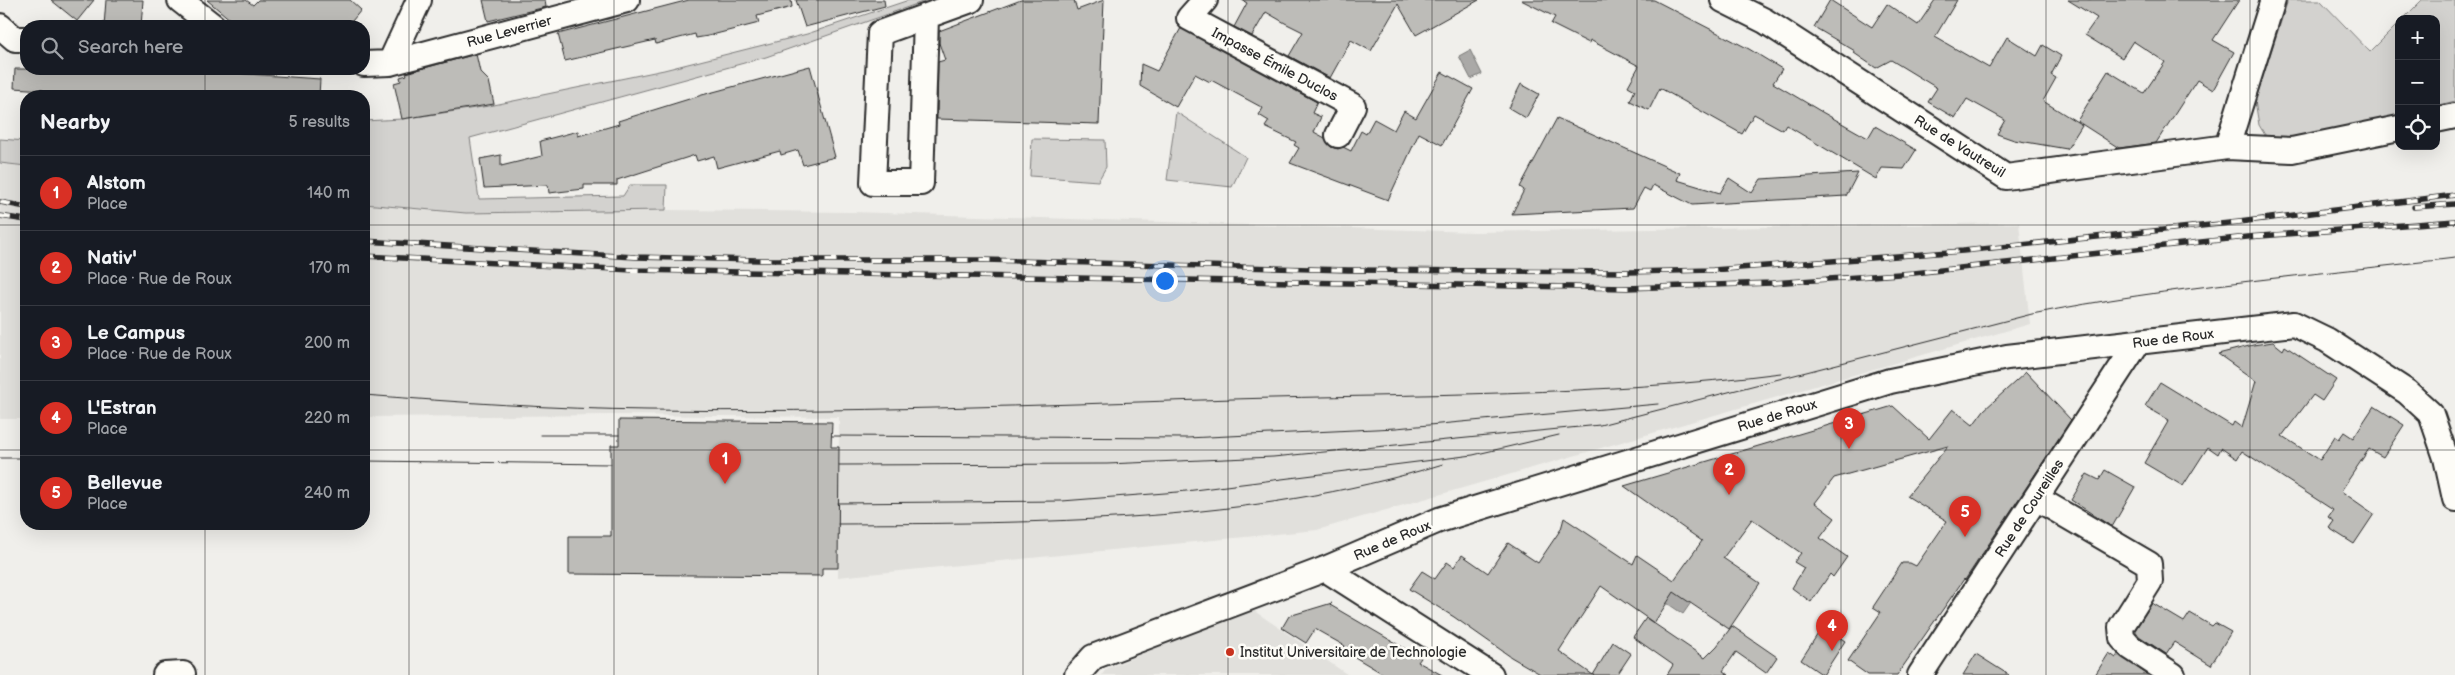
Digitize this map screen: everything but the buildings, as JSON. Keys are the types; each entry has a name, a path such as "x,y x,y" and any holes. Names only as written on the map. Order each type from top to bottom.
{"street":[{"path":"180,0 203,20"},
{"name":"Rue Leverrier","path":"370,64 390,63 627,0"},
{"path":"926,17 921,183 873,183 880,33 971,0"},
{"name":"Impasse Émile Duclos","path":"1205,0 1189,18 1353,106 1338,135"},
{"name":"Rue de Vautreuil","path":"1723,0 1765,20 2006,177 2228,147 2292,150 2395,129"},
{"path":"2228,147 2273,0"},
{"path":"409,11 426,54"},
{"path":"390,63 409,11"},
{"path":"0,26 15,39 20,39"},
{"path":"2440,119 2455,116"},
{"name":"Rue de Roux","path":"1077,675 1093,657 1325,569 1439,520 1890,381 2007,357 2294,324 2327,340 2407,392 2431,414 2446,458 2455,498"},
{"name":"Rue de Coureilles","path":"1920,675 2138,342"},
{"path":"2036,498 2149,564 2150,581 2121,627 2122,638 2130,646 2173,675"},
{"path":"1325,569 1490,675"}],"shaded area":[{"path":"909,0 928,0 766,57 470,138 479,199 623,196 630,185 667,185 666,210 466,213 370,205 370,121 402,119 489,106 664,70 807,34"},
{"path":"2288,0 2320,0 2370,52 2395,27 2395,117 2292,144 2278,141 2265,135 2259,125 2255,101"},
{"path":"2422,0 2455,0 2455,101 2440,105 2440,15 2407,15"},
{"path":"1470,50 1482,74 1471,79 1459,56"},
{"path":"1176,112 1246,157 1232,187 1167,180"},
{"path":"0,139 20,141 20,165 0,163"},
{"path":"1032,139 1105,140 1106,167 1098,181 1030,176"},
{"path":"0,163 20,166 20,419 0,419"},
{"path":"370,205 466,213 666,210 851,212 1475,232 2019,223 2030,324 1317,530 838,577 839,417 610,415 370,417"},
{"path":"1667,584 1692,601 1683,614 1655,595"},
{"name":"Institut Universitaire de Technologie","path":"1250,608 1348,675 1102,675 1106,669"}],"tram line":[{"path":"839,465 1107,464 1273,457 1600,425 2032,314 2190,288 2455,258"},
{"path":"370,395 506,405 612,409 721,411 867,409 1507,393 1645,386 1781,373"},
{"path":"832,436 1187,438 1396,428 1658,404"},
{"path":"541,435 619,435"},
{"path":"838,503 1062,501 1178,492 1473,455 1559,435"},
{"path":"0,458 20,458"},
{"path":"370,461 611,464"},
{"path":"838,524 990,523 1067,520 1219,509 1295,499 1369,484 1443,464"}],"railway":[{"path":"370,241 635,257 758,260 984,260 1348,270 1629,272 1713,270 1963,251 2239,222 2455,195"},
{"path":"0,202 20,206"},
{"path":"2414,207 2455,204"},
{"path":"0,216 20,219"},
{"path":"370,256 633,270 1627,288 1772,283 1914,273 2247,237 2455,221"}],"place":[{"name":"Le Campus","path":"1849,449"},
{"name":"Alstom","path":"725,484"},
{"name":"Nativ'","path":"1729,495"},
{"name":"Bellevue","path":"1965,537"},
{"name":"L'Estran","path":"1832,651"},
{"name":"Institut Universitaire de Technologie","path":"1230,652"}]}
